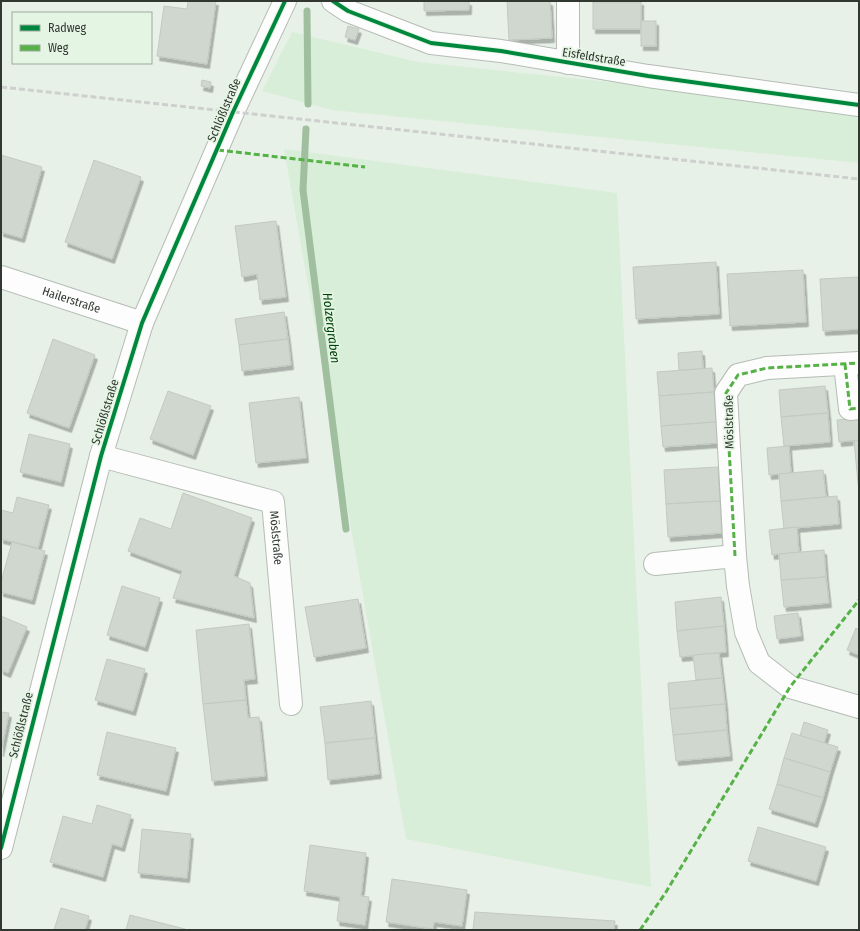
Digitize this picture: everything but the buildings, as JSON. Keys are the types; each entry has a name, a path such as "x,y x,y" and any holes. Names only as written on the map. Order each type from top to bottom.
{"street":[{"name":"Schlößlstraße","path":"1,848 102,456 142,323 233,112 285,1"},
{"name":"Eisfeldstraße","path":"333,1 348,11 431,43 501,51 648,76 859,105"},
{"path":"568,1 568,63"},
{"name":"Hailerstraße","path":"1,277 142,323"},
{"name":"Möslstraße","path":"859,408 850,409 852,363 767,368 738,375 726,393 738,586 746,632 759,663 790,687 859,707"},
{"name":"Möslstraße","path":"102,456 273,502 291,704"},
{"path":"655,564 735,556"}],"green space":[{"path":"292,32 418,62 658,87 859,117 859,163 332,110 262,91"},
{"path":"284,149 617,193 651,887 406,839"}],"waterway":[{"name":"Holzergraben","path":"307,11 308,104"},
{"name":"Holzergraben","path":"306,129 303,190 346,529"}],"railway":[{"path":"1,87 859,179"}],"marked path":[{"path":"218,150 365,167"},
{"path":"735,556 726,393 738,375 767,368 859,363"},
{"path":"845,364 850,409 859,408"},
{"path":"640,930 666,892 790,687 859,600"}],"cycle path":[{"path":"1,848 101,456 142,323 233,112 285,1"},
{"path":"333,1 348,11 431,43 501,51 648,76 859,105"}]}
